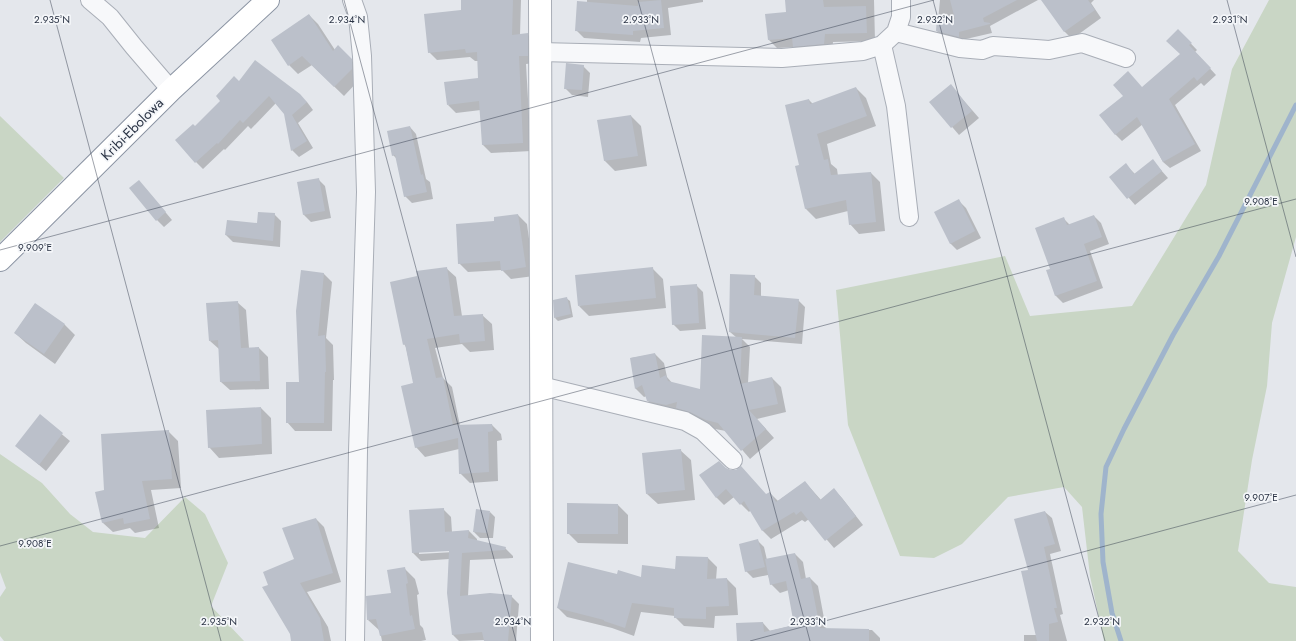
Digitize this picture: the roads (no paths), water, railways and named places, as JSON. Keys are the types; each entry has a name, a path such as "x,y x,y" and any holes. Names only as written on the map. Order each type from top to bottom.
{"main road":[{"name":"Kribi-Ebolowa","path":"0,260 171,90 268,0"},
{"path":"540,0 542,641"}],"street":[{"path":"90,0 110,17 171,90"},
{"path":"352,0 358,17 362,56 366,192 358,451 355,641"},
{"path":"540,52 782,58 863,51 882,45 896,32 901,17 901,0"},
{"path":"896,32 960,48 982,50 993,46 1048,50 1082,43 1126,58"},
{"path":"882,45 896,106 909,217"},
{"path":"541,386 685,421 703,431 733,460"}],"waterway":[{"path":"1121,641 1112,613 1103,562 1101,514 1106,467 1173,335 1219,256 1296,105"}]}
